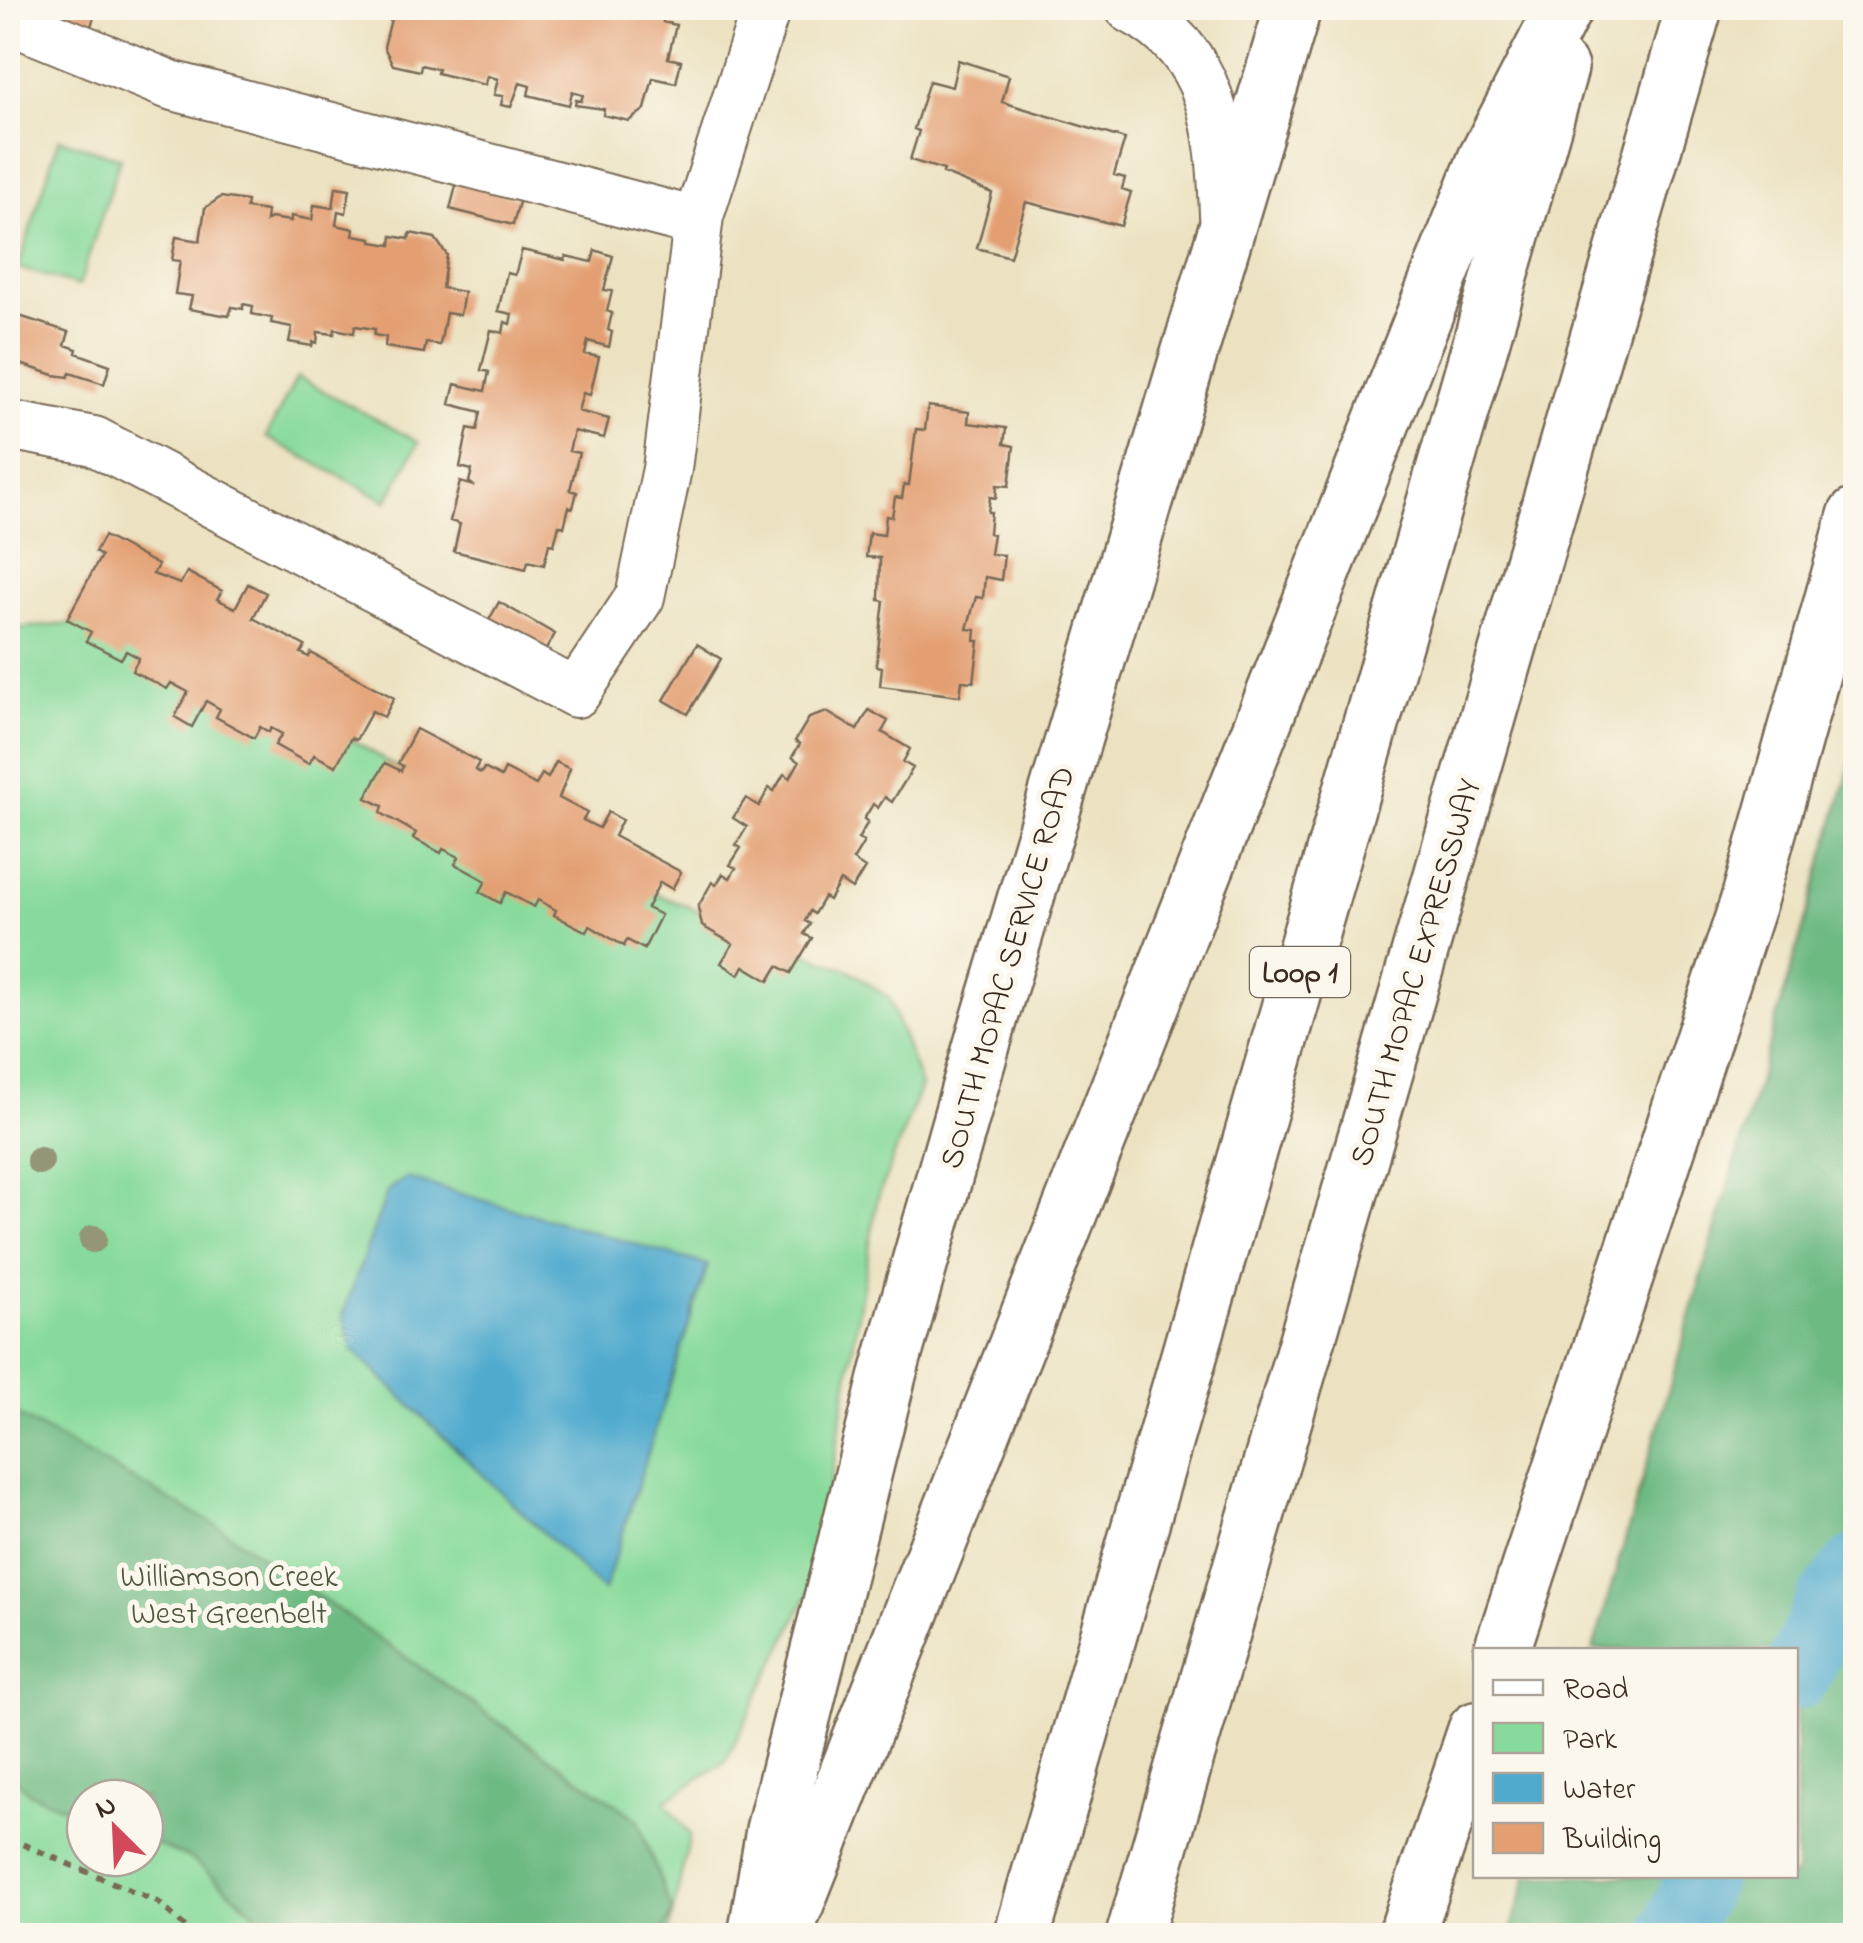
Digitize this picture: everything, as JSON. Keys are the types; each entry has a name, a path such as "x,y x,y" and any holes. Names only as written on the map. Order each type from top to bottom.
{"main road":[{"name":"SOUTH MOPAC SERVICE ROAD","path":"756,1936 774,1830 889,1371 987,1027 1293,8"},
{"path":"783,1936 1486,159 1564,8"},
{"name":"Loop 1","path":"1022,1936 1577,8"},
{"name":"SOUTH MOPAC EXPRESSWAY","path":"1134,1936 1694,18"},
{"path":"1503,1648 1749,900 1856,516"},
{"path":"1406,1936 1473,1739"},
{"path":"1156,1936 1161,1841"}],"street":[{"path":"8,425 94,441 576,694 640,596 667,469 700,216 766,8"},
{"path":"1130,8 1147,16 1177,42 1201,76 1214,110 1222,150 1224,236"},
{"path":"8,19 170,84 682,218 700,216"}],"path":[{"path":"8,1838 158,1902 194,1936"}],"green space":[{"path":"59,139 120,158 79,286 18,268"},
{"path":"297,377 419,442 387,501 266,437"},
{"name":"Williamson Creek West Greenbelt","path":"154,617 504,834 851,971 889,998 921,1086 877,1200 810,1590 726,1761 665,1801 690,1835 668,1935 8,1936 8,629"},
{"path":"1855,750 1855,1935 1510,1935 1526,1878 1798,1878 1798,1648 1594,1648"},
{"name":"Williamson Creek West Greenbelt","path":"8,1410 222,1529 637,1819 672,1911 662,1935 281,1935 192,1859 165,1848 165,1778 65,1778 65,1808 29,1793 8,1771"}],"water":[{"path":"406,1178 708,1265 604,1591 353,1350 343,1314 388,1190"}],"building":[{"path":"28,8 97,8 90,29"},
{"path":"365,8 593,8 610,14 611,8 650,8 665,11 663,22 676,25 668,58 681,61 676,83 653,78 645,109 629,121 603,115 604,109 575,105 583,95 572,92 569,105 528,95 530,86 520,83 511,107 501,105 503,96 494,95 498,79 487,76 485,85 421,65 420,71 393,65 384,47 392,15"},
{"path":"958,60 1009,76 1002,102 1125,139 1114,175 1125,178 1122,189 1131,192 1121,226 1026,202 1010,257 977,248 992,193 943,173 944,170 910,160 919,131 914,129 929,81 952,87"},
{"path":"457,182 520,198 513,225 450,209"},
{"path":"336,187 350,189 346,213 338,211 336,225 354,229 353,235 372,238 372,242 391,245 392,236 409,239 410,233 435,238 447,255 442,288 464,292 460,315 446,313 440,345 426,343 424,353 385,347 386,337 374,335 375,329 355,326 354,333 335,329 334,334 318,332 317,343 312,346 289,342 292,327 252,314 253,306 232,307 229,316 189,309 192,296 175,294 180,261 172,260 176,237 200,241 205,208 221,197 247,201 246,208 267,211 266,221 291,221 291,216 312,220 314,205 333,208"},
{"path":"522,250 592,262 595,250 613,256 604,290 612,291 607,311 612,313 609,347 588,341 585,354 599,357 590,395 583,393 578,411 609,419 604,438 574,431 569,451 579,453 570,490 577,492 573,508 569,507 564,527 559,525 554,545 549,544 544,565 528,561 526,569 454,551 460,524 450,521 460,482 474,486 469,482 472,470 460,467 468,428 477,430 481,412 450,404 455,384 485,391 489,372 481,370 491,330 503,333 505,322 510,324 512,314 498,311 507,273 515,275"},
{"path":"13,314 69,332 65,345 110,365 104,384 70,373 68,377 54,375 8,360 8,326"},
{"path":"928,406 969,412 968,423 1006,428 1004,444 1014,446 1009,486 997,485 996,498 990,497 988,512 989,533 993,534 990,554 1004,555 1001,580 985,577 983,598 976,597 967,629 976,630 975,641 979,641 974,682 962,681 960,696 880,686 882,667 876,666 884,601 879,600 880,558 866,557 869,533 884,535 886,516 892,517 895,497 902,498 904,485 909,485 916,429 925,430"},
{"path":"104,536 158,565 153,574 180,584 187,572 222,591 217,599 235,608 248,584 266,593 253,618 305,646 301,653 309,657 311,653 394,698 384,717 372,711 336,766 314,755 309,764 275,745 282,734 271,728 269,732 260,727 254,738 216,717 220,709 206,701 192,727 175,717 188,692 171,683 167,689 132,671 139,658 126,651 121,659 86,641 91,632 67,619 101,556 95,552"},
{"path":"499,602 555,634 541,658 485,627"},
{"path":"697,644 721,659 688,714 664,700"},
{"path":"869,710 888,721 882,732 910,749 903,762 913,768 892,802 885,797 878,808 873,804 864,819 868,822 858,839 864,842 853,860 865,868 852,889 840,881 829,900 824,897 814,914 810,911 805,921 810,924 804,934 812,938 791,973 778,966 769,981 744,966 739,975 721,963 733,944 702,926 698,907 712,882 716,885 723,874 730,878 736,868 730,865 741,848 736,845 747,827 733,818 746,798 759,806 769,788 774,791 784,774 790,778 799,762 792,757 800,744 795,741 809,718 827,712 857,730"},
{"path":"416,729 479,762 475,770 481,773 484,768 501,777 505,769 536,785 542,774 548,778 556,762 570,769 559,798 587,813 583,820 599,828 608,812 622,820 614,836 681,872 672,889 660,882 647,908 661,915 644,949 627,940 624,946 590,926 587,932 554,915 556,910 538,900 534,907 506,892 500,903 480,892 486,881 455,864 459,857 443,849 441,853 413,838 416,833 381,813 383,806 366,798 385,763 401,771 403,766 398,763"}],"waterway":[{"path":"1798,1672 1831,1601 1856,1569"},
{"path":"1673,1936 1700,1878"}]}
